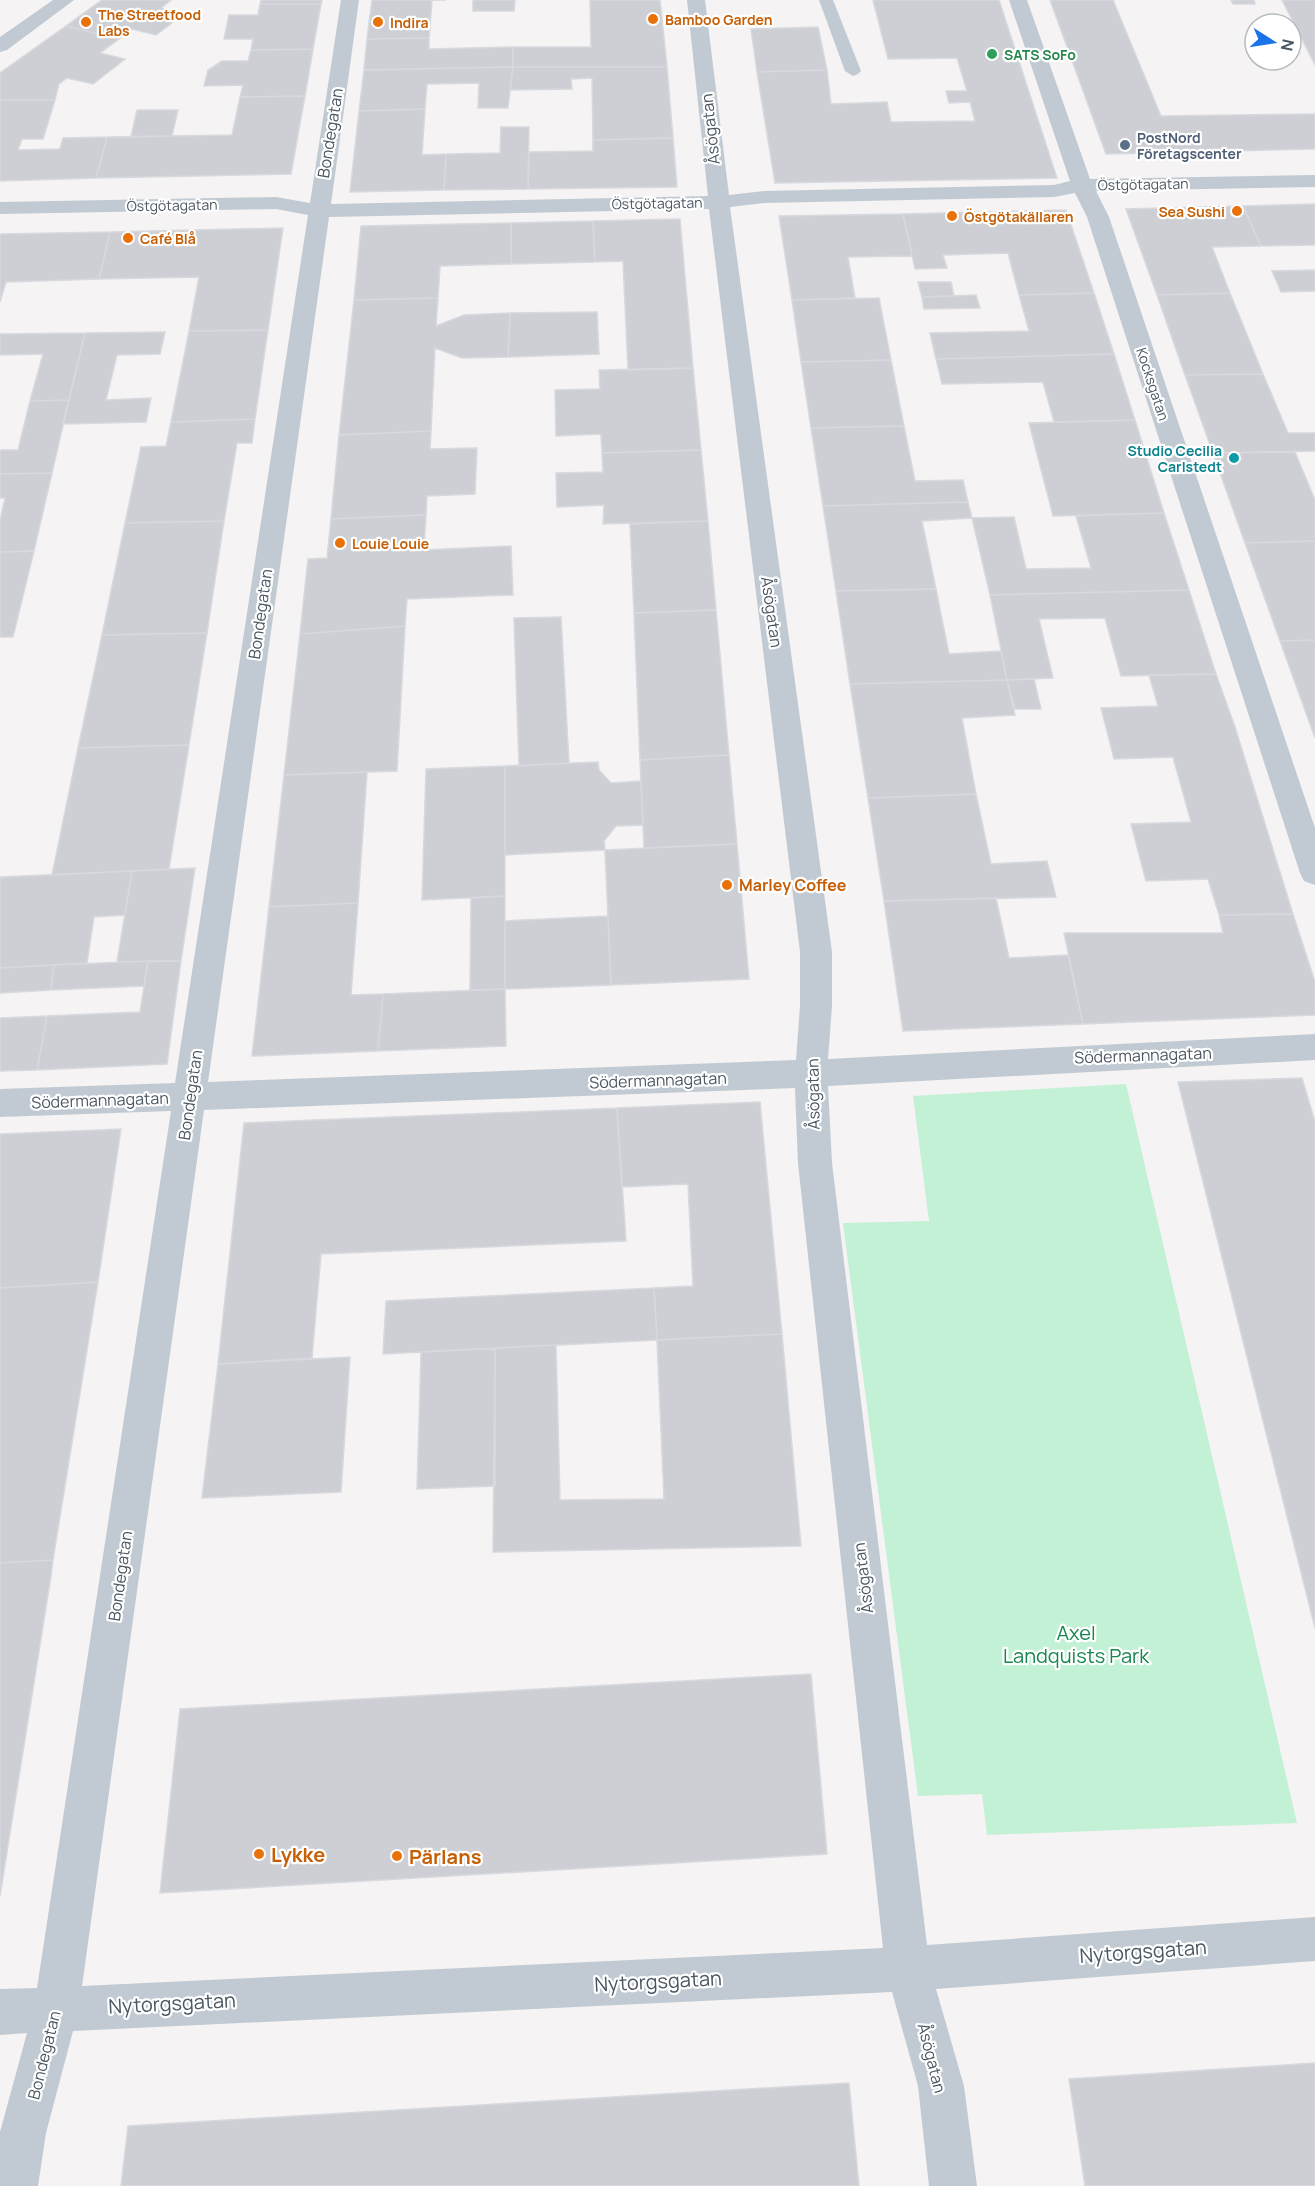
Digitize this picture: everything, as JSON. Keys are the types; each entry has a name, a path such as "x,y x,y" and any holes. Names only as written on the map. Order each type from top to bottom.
{"street":[{"path":"0,46 65,0"},
{"name":"Bondegatan","path":"14,2186 23,2133 56,2009 350,0"},
{"name":"Åsögatan","path":"696,0 718,202 816,952 816,1006 811,1073 815,1163 908,1969 941,2086 953,2186"},
{"name":"Kocksgatan","path":"1018,0 1082,185 1098,217 1315,873"},
{"name":"Östgötagatan","path":"0,208 276,203 318,211 718,202 765,197 1053,191 1082,185 1315,181"},
{"name":"Södermannagatan","path":"0,1103 811,1073 1315,1047"},
{"name":"Nytorgsgatan","path":"0,2012 908,1969 1315,1939"}],"lane":[{"path":"826,0 853,71"}],"green space":[{"name":"Axel Landquists Park","path":"1126,1084 1297,1823 987,1835 982,1794 918,1796 843,1223 929,1221 913,1096"}],"building":[{"path":"102,0 171,0 161,8 184,14 156,35 132,29 119,39 66,26"},
{"path":"261,0 322,0 321,4 260,4"},
{"path":"372,0 432,0 429,38 367,39"},
{"path":"473,0 515,0 514,11 473,11"},
{"path":"590,0 660,0 667,67 513,67 513,47 591,47"},
{"path":"873,0 999,0 1057,178 775,183 757,72 827,70 831,104 887,102 891,122 975,121 970,102 949,103 946,91 967,91 957,58 888,59"},
{"path":"1050,0 1113,0 1161,116 1315,114 1315,149 1106,154"},
{"path":"1231,0 1254,0 1255,4 1233,4"},
{"path":"1282,0 1315,0 1315,65 1303,41 1303,12 1288,12"},
{"path":"260,4 321,4 313,49 251,50 253,39 224,39 229,15 258,15"},
{"path":"66,26 119,39 100,53 125,59 93,84 67,78 59,84 55,100 0,100 0,73"},
{"path":"818,27 827,70 757,72 751,29"},
{"path":"429,38 429,49 513,47 513,67 364,70 367,39"},
{"path":"313,49 305,96 240,97 243,85 204,86 208,70 222,61 248,61 251,50"},
{"path":"513,67 508,108 478,108 479,83 427,84 425,109 359,111 364,70"},
{"path":"513,67 667,67 673,138 593,140 592,78 571,79 572,89 510,90"},
{"path":"305,96 291,174 96,178 107,137 232,135 240,97"},
{"path":"0,100 55,100 43,139 22,139 18,150 60,149 63,138 107,137 96,178 0,181"},
{"path":"425,109 422,155 446,154 444,190 350,192 359,111"},
{"path":"137,110 178,110 172,136 131,137"},
{"path":"501,127 529,127 528,189 444,190 446,154 500,153"},
{"path":"673,138 677,187 528,189 529,152 593,151 593,140"},
{"path":"1315,204 1315,245 1261,246 1243,206"},
{"path":"1243,206 1261,246 1212,247 1230,293 1157,295 1126,209"},
{"path":"1066,210 1094,293 1019,295 1008,253 943,255 947,268 915,269 903,214"},
{"path":"903,214 912,256 848,257 855,298 792,300 779,216"},
{"path":"680,219 693,368 628,370 623,261 595,262 593,221"},
{"path":"593,221 595,262 511,264 511,223"},
{"path":"511,223 511,264 440,266 438,298 354,300 361,226"},
{"path":"283,228 268,330 189,331 199,277 99,279 110,232"},
{"path":"110,232 99,279 6,282 0,302 0,234"},
{"path":"1315,270 1315,291 1281,292 1272,271"},
{"path":"918,282 951,282 954,296 922,297"},
{"path":"1094,293 1114,354 936,359 930,333 1029,331 1019,295"},
{"path":"1230,293 1263,374 1185,375 1157,295"},
{"path":"976,295 980,308 924,309 922,297"},
{"path":"438,298 436,326 464,315 510,313 508,357 462,358 435,348 431,431 339,435 354,300"},
{"path":"879,298 891,360 801,362 792,300"},
{"path":"597,312 599,354 508,357 510,313"},
{"path":"268,330 255,419 171,422 189,331"},
{"path":"165,332 160,354 117,355 106,400 151,398 146,422 63,424 85,333"},
{"path":"85,333 69,400 30,401 43,354 0,355 0,334"},
{"path":"1114,354 1135,420 1054,422 1043,382 942,384 936,359"},
{"path":"891,360 904,426 811,428 801,362"},
{"path":"693,368 701,450 602,453 601,434 556,436 555,390 600,389 599,370"},
{"path":"1263,374 1288,433 1315,433 1315,451 1213,453 1185,375"},
{"path":"69,400 52,473 0,474 0,450 18,450 30,401"},
{"path":"255,419 252,443 237,443 224,521 125,523 141,447 166,446 171,422"},
{"path":"1135,420 1164,513 1053,516 1029,423"},
{"path":"904,426 915,481 963,480 968,502 823,506 811,428"},
{"path":"431,431 430,449 477,448 475,494 427,496 426,515 331,519 339,435"},
{"path":"701,450 708,521 603,524 604,505 557,507 556,473 603,472 602,453"},
{"path":"1295,452 1315,500 1315,541 1245,543 1213,453"},
{"path":"52,473 34,551 0,552 0,520 5,498 0,498 0,474"},
{"path":"968,502 972,518 922,521 936,589 836,591 823,506"},
{"path":"1164,513 1189,590 990,595 972,518 1014,517 1026,569 1091,568 1076,516"},
{"path":"426,515 424,550 511,546 513,595 407,599 405,626 300,634 308,559 327,558 331,519"},
{"path":"224,521 207,633 102,635 125,523"},
{"path":"708,521 716,610 634,613 630,524"},
{"path":"1315,541 1315,640 1280,641 1245,543"},
{"path":"34,551 13,637 0,637 0,552"},
{"path":"936,589 949,654 1001,651 1007,680 850,684 836,591"},
{"path":"1189,590 1216,674 1121,676 1105,618 1039,619 1053,678 1007,680 990,595"},
{"path":"716,610 729,755 640,760 634,613"},
{"path":"561,617 569,763 519,766 514,618"},
{"path":"405,626 397,771 284,775 300,634"},
{"path":"207,633 189,745 78,748 102,635"},
{"path":"1315,640 1315,738 1280,641"},
{"path":"1216,674 1235,727 1293,914 1219,915 1208,879 1146,881 1131,824 1191,822 1173,757 1114,759 1101,708 1158,706 1149,675"},
{"path":"1034,679 1041,709 1015,709 1007,680"},
{"path":"1007,680 1015,715 962,718 976,794 868,798 850,684"},
{"path":"189,745 169,869 52,875 78,748"},
{"path":"729,755 737,844 644,848 640,760"},
{"path":"598,762 599,770 611,783 641,781 643,825 616,826 604,841 605,850 505,855 505,766"},
{"path":"505,766 505,896 422,900 426,769"},
{"path":"367,772 358,903 269,907 284,775"},
{"path":"976,794 991,864 1047,861 1056,897 884,901 868,798"},
{"path":"737,844 749,979 611,985 605,850"},
{"path":"195,868 181,961 117,962 132,871"},
{"path":"132,871 125,915 94,917 87,963 0,968 0,877"},
{"path":"505,896 505,989 470,990 471,898"},
{"path":"996,898 1009,958 1068,955 1083,1024 903,1031 884,901"},
{"path":"358,903 351,995 383,994 378,1051 252,1056 269,907"},
{"path":"1293,914 1315,982 1315,1015 1083,1024 1064,933 1223,933 1219,915"},
{"path":"608,916 611,985 505,989 505,921"},
{"path":"148,961 144,986 51,990 54,965"},
{"path":"148,961 181,961 167,1064 37,1070 47,1016 140,1012"},
{"path":"54,965 51,990 0,993 0,968"},
{"path":"505,989 506,1046 378,1051 383,994"},
{"path":"47,1016 37,1070 0,1071 0,1018"},
{"path":"1302,1078 1315,1122 1315,1628 1178,1082"},
{"path":"760,1102 782,1334 657,1340 654,1288 693,1286 688,1184 622,1187 617,1108"},
{"path":"617,1108 626,1241 321,1254 312,1358 218,1364 244,1123"},
{"path":"121,1129 98,1282 0,1288 0,1134"},
{"path":"98,1282 53,1560 0,1563 0,1288"},
{"path":"654,1288 657,1340 383,1354 386,1301"},
{"path":"782,1334 801,1546 493,1552 495,1348 556,1345 560,1500 664,1499 657,1340"},
{"path":"495,1348 495,1486 417,1489 421,1352"},
{"path":"350,1357 341,1492 202,1498 218,1364"},
{"path":"53,1560 51,1576 0,1896 0,1563"},
{"path":"811,1674 827,1854 160,1893 180,1709"},
{"path":"1315,2063 1315,2186 1085,2186 1069,2079"},
{"path":"849,2083 859,2186 121,2186 128,2126"}],"place":[{"name":"Bamboo Garden","path":"653,19"},
{"name":"The Streetfood Labs","path":"86,22"},
{"name":"Indira","path":"378,22"},
{"name":"SATS SoFo","path":"992,54"},
{"name":"PostNord Företagscenter","path":"1125,145"},
{"name":"Sea Sushi","path":"1237,211"},
{"name":"Östgötakällaren","path":"952,216"},
{"name":"Café Blå","path":"128,238"},
{"name":"Studio Cecilia Carlstedt","path":"1234,458"},
{"name":"Louie Louie","path":"340,543"},
{"name":"Marley Coffee","path":"727,885"},
{"name":"Lykke","path":"259,1854"},
{"name":"Pärlans","path":"397,1856"}]}
